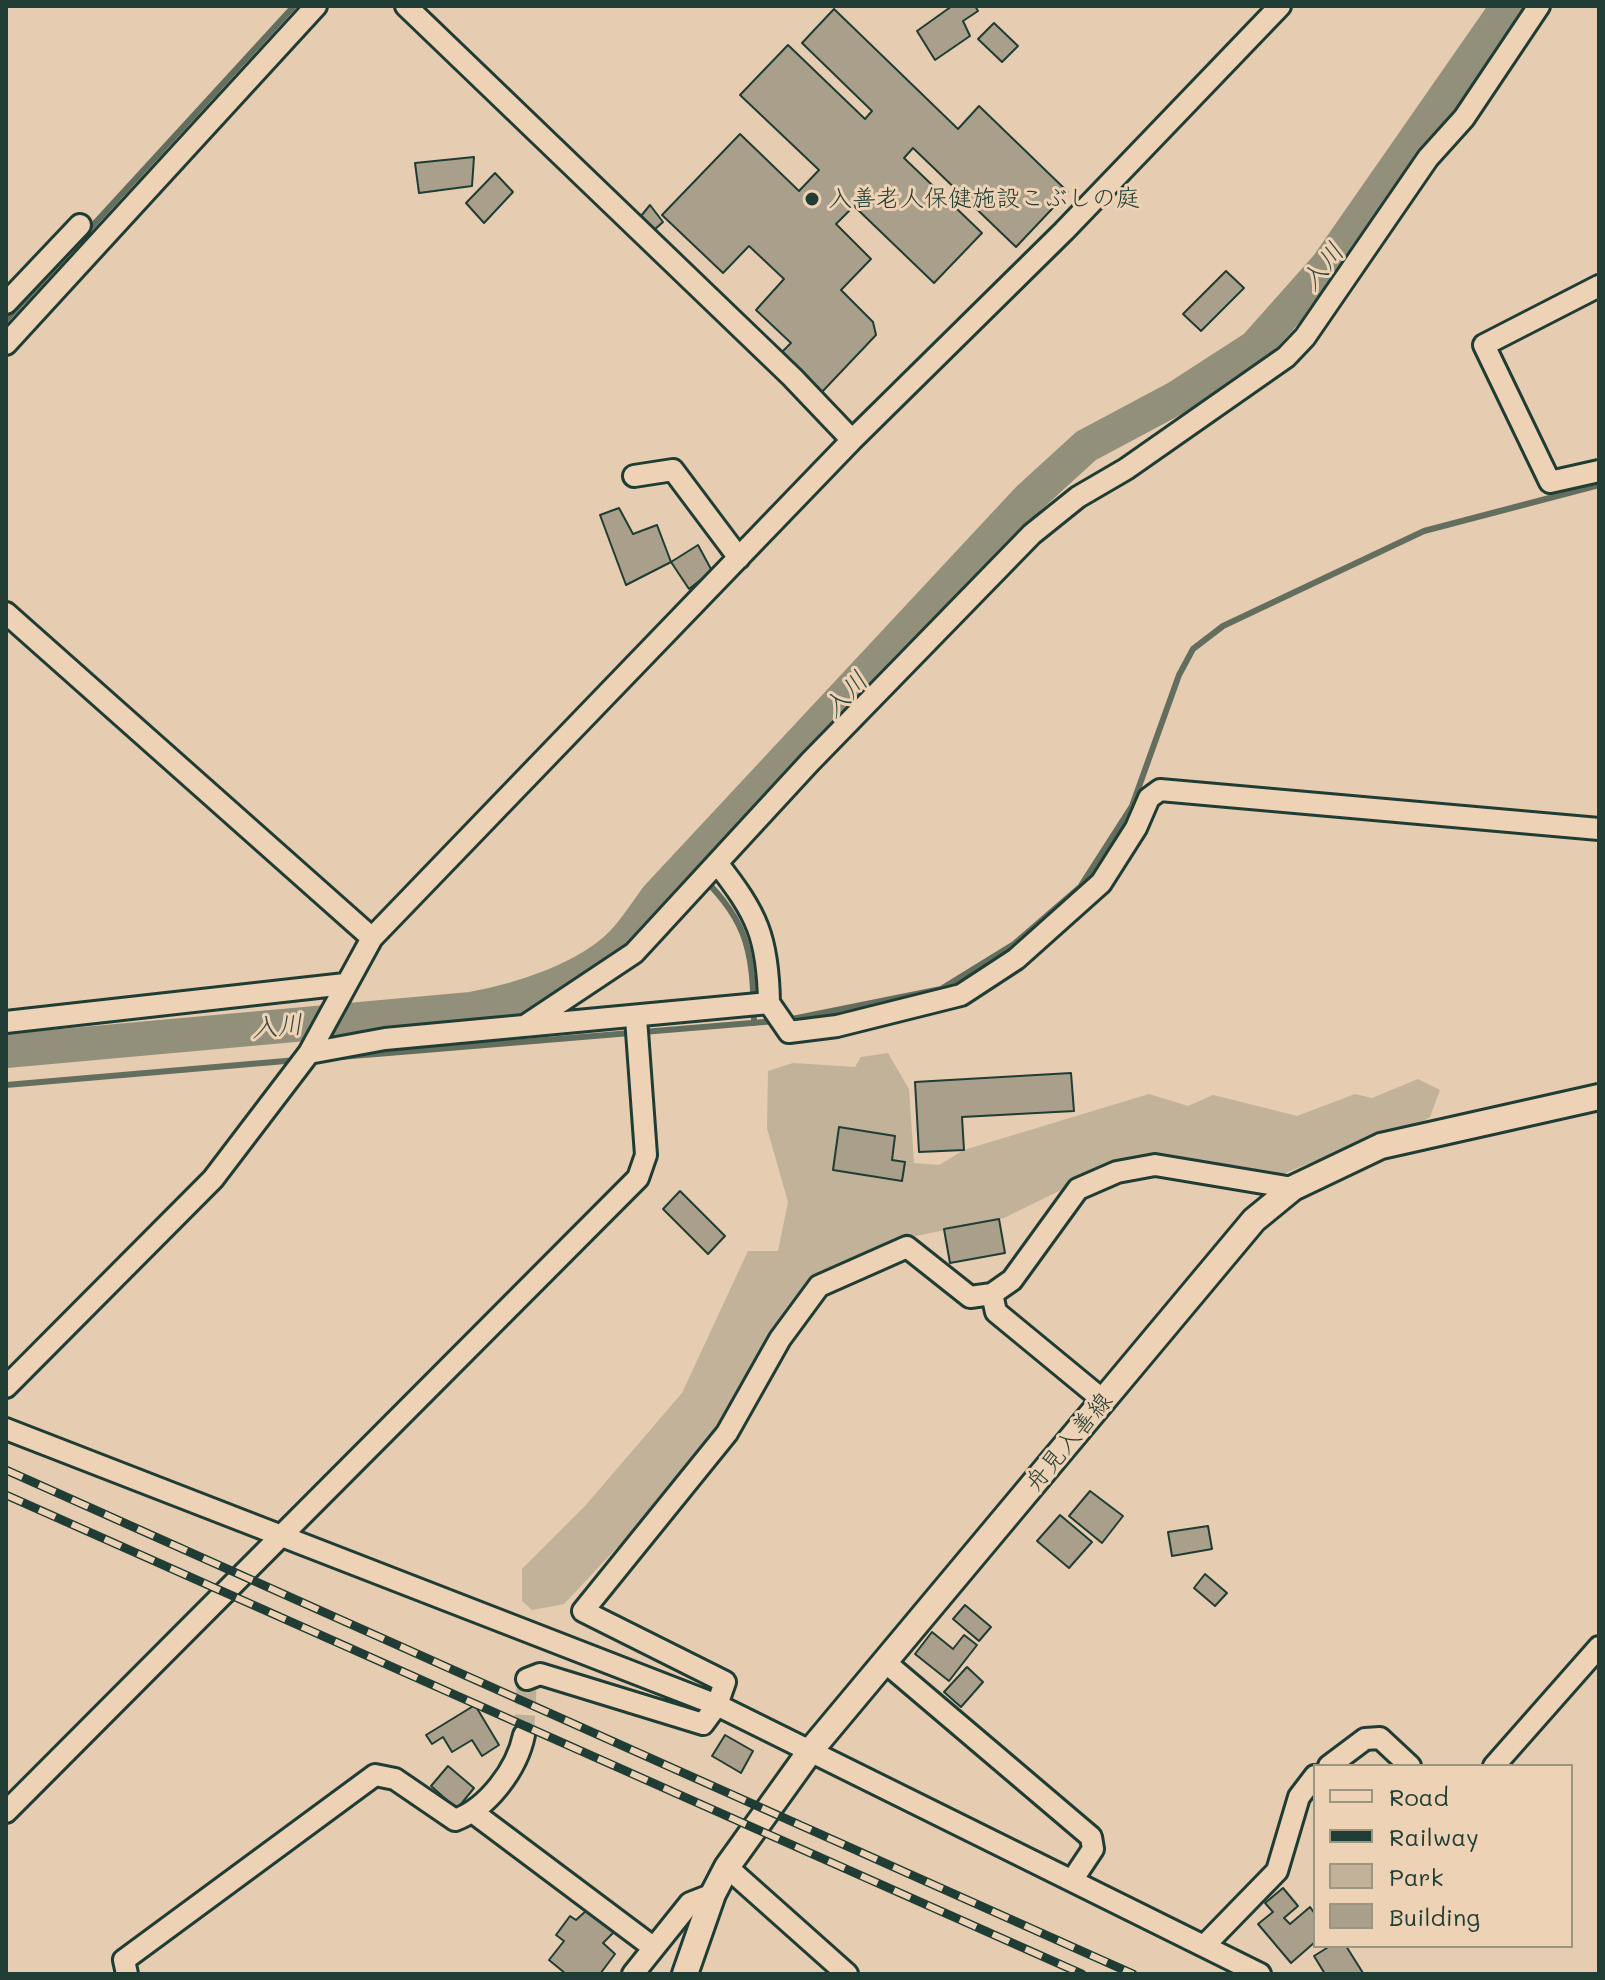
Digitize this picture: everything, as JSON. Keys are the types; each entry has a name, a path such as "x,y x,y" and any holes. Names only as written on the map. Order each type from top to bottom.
{"main road":[{"name":"舟見入善線","path":"685,1974 713,1894 727,1867 811,1750 1254,1220 1293,1188 1381,1146 1599,1097"}],"street":[{"path":"6,344 316,6"},
{"path":"406,6 792,377 852,440"},
{"path":"6,1387 213,1179 313,1046 372,938 852,440 1064,231 1280,6"},
{"path":"526,1025 634,953 1032,534 1078,497 1228,400 1286,357 1305,337 1428,158 1464,118 1539,6"},
{"path":"6,303 80,225"},
{"path":"1599,286 1484,345 1550,482 1599,471"},
{"path":"634,476 673,470 739,558"},
{"path":"6,613 372,938"},
{"path":"717,863 752,910 763,937 769,967 769,1003 789,1032 837,1026 961,995 1016,959 1101,883 1136,828 1149,798 1160,790 1599,829"},
{"path":"6,1022 341,991"},
{"path":"313,1046 526,1025 636,1018 769,1003"},
{"path":"6,1812 190,1623 280,1538 638,1178 646,1155 636,1018"},
{"path":"527,1679 540,1674 703,1724 717,1705 725,1682 583,1611 727,1433 780,1339 819,1286 907,1247 970,1297 992,1294 1012,1280 1078,1189 1117,1172 1155,1165 1293,1188"},
{"path":"992,1294 996,1312 1104,1401"},
{"path":"6,1429 280,1538 717,1705 1260,1974"},
{"path":"1496,1764 1599,1647"},
{"path":"885,1662 1091,1837 1093,1849 1073,1879"},
{"path":"127,1974 124,1960 375,1775 395,1779 455,1820 474,1813 519,1759 524,1735"},
{"path":"1332,1764 1365,1739 1380,1738 1408,1764"},
{"path":"1204,1946 1277,1871 1299,1797 1313,1779"},
{"path":"474,1813 654,1948"},
{"path":"727,1867 847,1974"},
{"path":"633,1974 690,1903 713,1894"}],"green space":[{"path":"888,1053 909,1089 914,1163 939,1165 964,1150 1149,1094 1188,1106 1213,1095 1297,1116 1355,1094 1372,1098 1418,1079 1440,1090 1430,1117 1415,1126 1356,1144 1273,1178 1108,1167 1004,1218 906,1238 838,1264 811,1281 718,1430 672,1489 564,1604 532,1610 522,1601 522,1569 585,1506 682,1393 748,1251 778,1251 788,1202 767,1128 768,1071 793,1063 855,1067 861,1057"}],"building":[{"path":"952,6 975,6 978,11 963,21 970,36 935,60 917,31"},
{"name":"入善老人保健施設こぶしの庭","path":"834,9 958,129 979,106 1068,192 1016,247 913,148 904,158 982,233 934,283 854,206 836,224 871,259 841,290 873,322 876,335 821,393 780,354 791,343 756,310 784,279 749,246 723,273 662,215 740,134 799,191 819,170 740,95 788,45 865,119 872,111 802,43"},
{"path":"994,23 1018,46 1002,62 978,39"},
{"path":"474,157 472,186 419,193 415,163"},
{"path":"495,173 513,192 484,223 466,203"},
{"path":"650,205 663,222 654,230 641,216"},
{"path":"1226,271 1244,288 1201,331 1183,314"},
{"path":"619,508 633,534 657,525 671,562 626,585 600,515"},
{"path":"698,545 712,571 689,589 671,562"},
{"path":"1071,1073 1074,1111 962,1117 964,1150 919,1152 915,1082"},
{"path":"839,1127 895,1136 892,1160 905,1162 902,1181 833,1170"},
{"path":"680,1191 725,1236 708,1254 663,1209"},
{"path":"999,1219 1005,1253 950,1263 944,1229"},
{"path":"1090,1491 1123,1516 1102,1543 1069,1516"},
{"path":"1060,1515 1092,1542 1069,1568 1037,1541"},
{"path":"1208,1526 1212,1549 1172,1556 1168,1532"},
{"path":"1205,1574 1227,1593 1215,1606 1194,1588"},
{"path":"965,1605 991,1627 979,1641 953,1619"},
{"path":"932,1632 953,1649 964,1635 977,1645 949,1681 915,1654"},
{"path":"967,1667 983,1682 961,1707 944,1692"},
{"path":"475,1705 499,1745 482,1756 472,1740 452,1752 443,1737 432,1744 426,1735"},
{"path":"725,1735 753,1751 741,1773 712,1756"},
{"path":"448,1766 474,1788 457,1809 431,1786"},
{"path":"1283,1888 1298,1906 1284,1918 1290,1924 1310,1907 1313,1911 1313,1944 1291,1963 1258,1924 1273,1912 1265,1903"},
{"path":"587,1910 614,1932 603,1943 615,1954 600,1974 566,1974 549,1960 564,1941 556,1935 570,1916 576,1920"},
{"path":"1327,1948 1347,1948 1363,1973 1325,1974 1314,1956"}],"waterway":[{"path":"84,235 294,6"},
{"name":"入川","path":"6,1051 471,1009 531,994 591,967 628,937 657,897 1028,499 1086,446 1176,398 1255,347 1327,266 1508,6"},
{"path":"6,320 74,246"},
{"path":"787,1020 941,989 1014,944 1080,887 1132,806 1179,675 1193,649 1223,626 1424,531 1599,485"},
{"path":"689,864 723,901 743,934 752,972 754,1023"},
{"path":"340,1057 776,1021"},
{"path":"6,1085 297,1060"}],"tunnel":[{"path":"524,1735 527,1679"}],"railway":[{"path":"6,1470 1133,1974"},
{"path":"6,1495 1082,1974"}],"place":[{"name":"入善老人保健施設こぶしの庭","path":"812,199"}]}
